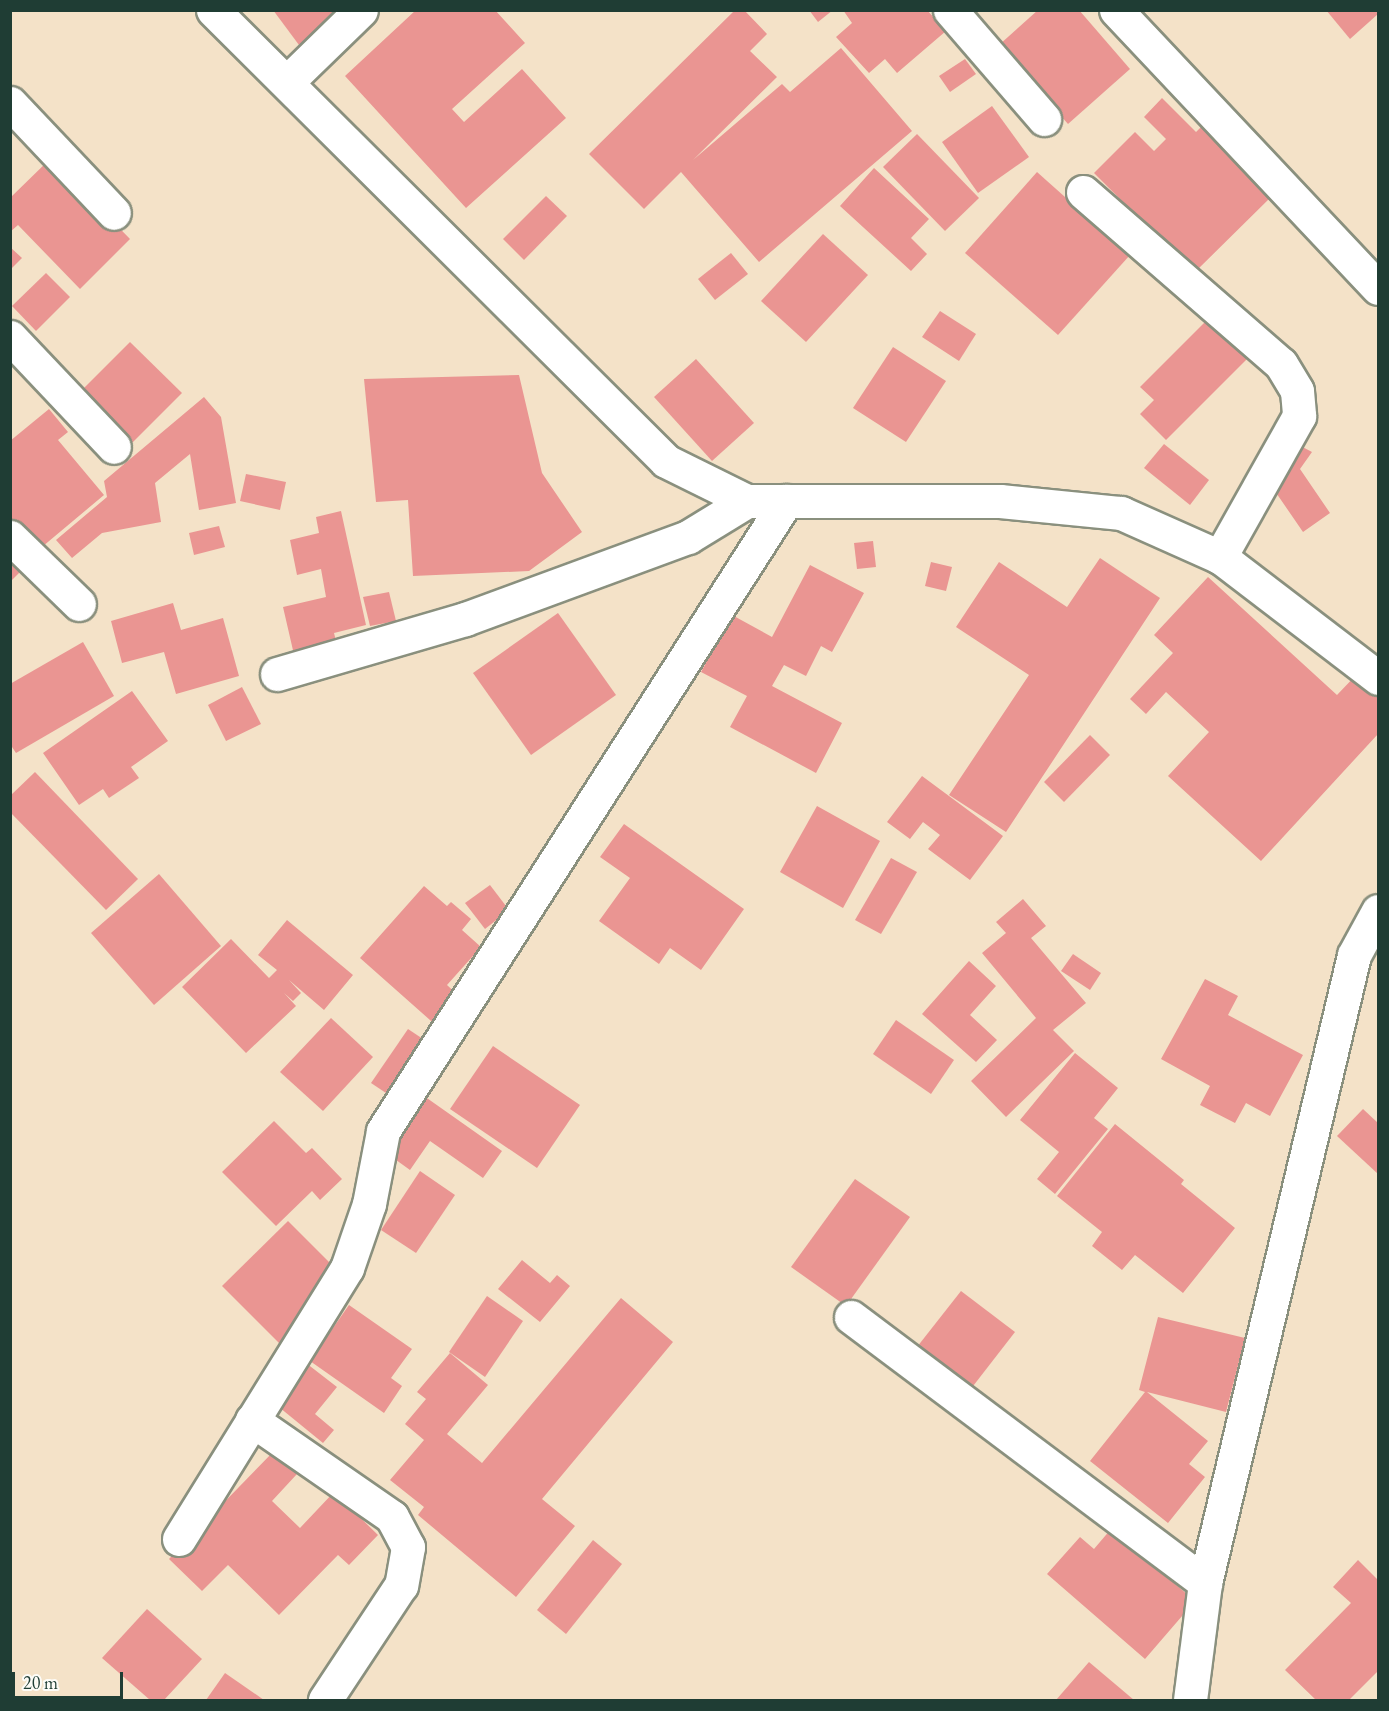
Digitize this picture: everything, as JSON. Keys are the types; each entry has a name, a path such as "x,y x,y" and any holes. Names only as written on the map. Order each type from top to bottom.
{"street":[{"path":"213,10 666,460 747,501 1000,501 1121,513 1220,557 1378,678"},
{"path":"287,82 361,10"},
{"path":"950,10 1044,119"},
{"path":"1116,10 1378,288"},
{"path":"10,103 114,213"},
{"path":"1083,192 1281,364 1297,391 1299,416 1220,557"},
{"path":"10,338 114,447"},
{"path":"277,675 465,619 688,537 747,501"},
{"path":"179,1539 347,1268 369,1204 383,1131 786,501"},
{"path":"10,537 78,604"},
{"path":"1190,1701 1205,1583 1354,955 1378,911"},
{"path":"851,1317 1205,1583"},
{"path":"252,1420 392,1517 408,1547 401,1585 325,1701"}],"building":[{"path":"273,10 344,10 299,45"},
{"path":"416,10 495,10 525,43 452,109 464,122 522,69 566,118 466,208 345,76"},
{"path":"735,10 744,10 767,34 750,51 777,77 693,160 782,84 790,92 841,48 912,131 759,262 681,172 644,209 589,154"},
{"path":"809,10 833,10 818,22"},
{"path":"843,10 927,10 946,31 897,73 885,59 869,73 836,37 852,23"},
{"path":"1038,10 1079,10 1130,69 1068,124 999,45"},
{"path":"1326,10 1378,10 1378,14 1350,39"},
{"path":"965,59 976,74 950,92 939,76"},
{"path":"1162,98 1196,132 1201,127 1271,197 1194,273 1094,173 1135,132 1154,151 1166,139 1144,117"},
{"path":"992,106 1029,157 978,193 942,142"},
{"path":"917,134 979,198 945,231 883,167"},
{"path":"51,158 130,239 80,289 18,225 10,232 10,198"},
{"path":"874,168 929,219 911,238 927,254 911,271 840,206"},
{"path":"1037,172 1130,255 1058,335 965,253"},
{"path":"546,196 567,216 524,260 503,239"},
{"path":"823,234 868,275 806,342 761,301"},
{"path":"10,247 22,258 10,270"},
{"path":"731,253 748,274 715,300 698,279"},
{"path":"46,273 70,297 36,331 12,306"},
{"path":"940,311 976,334 959,361 922,337"},
{"path":"1208,319 1247,359 1166,440 1140,414 1154,400 1140,387"},
{"path":"130,342 182,393 132,443 80,392"},
{"path":"893,347 946,381 906,442 853,408"},
{"path":"696,359 754,423 712,461 654,397"},
{"path":"519,375 542,473 582,532 529,571 413,576 408,500 376,502 364,379"},
{"path":"204,397 221,417 236,503 199,510 190,454 155,483 161,522 102,533 72,558 56,540 107,497 104,481"},
{"path":"49,409 68,432 58,440 104,495 36,552 10,521 10,441"},
{"path":"1295,443 1312,452 1300,469 1330,513 1303,532 1268,481 1291,465 1285,462"},
{"path":"1164,444 1209,480 1190,505 1144,468"},
{"path":"246,474 286,482 280,510 240,501"},
{"path":"341,511 366,625 334,633 338,649 295,659 283,607 326,597 321,569 297,575 290,540 319,533 316,517"},
{"path":"219,526 225,547 194,555 189,533"},
{"path":"873,541 876,567 857,569 854,543"},
{"path":"1100,558 1160,598 1006,832 949,795 1029,675 956,627 999,562 1067,607"},
{"path":"10,562 20,572 10,582"},
{"path":"931,562 952,567 946,591 925,586"},
{"path":"810,565 864,593 832,652 821,646 806,676 784,665 772,686 842,723 816,773 730,727 747,696 701,672 732,615 772,637"},
{"path":"1208,577 1337,695 1358,673 1378,691 1378,734 1261,861 1168,776 1209,732 1166,692 1146,714 1130,699 1173,653 1154,635"},
{"path":"389,592 396,621 370,626 363,597"},
{"path":"173,603 181,630 223,618 239,676 176,694 164,652 122,663 111,621"},
{"path":"558,613 616,695 531,755 473,673"},
{"path":"83,642 114,696 16,753 10,744 10,684"},
{"path":"242,687 261,724 226,741 208,705"},
{"path":"132,691 168,741 131,767 139,778 109,798 103,789 79,805 43,753"},
{"path":"1090,735 1110,755 1064,802 1044,782"},
{"path":"35,772 138,879 106,910 10,812 10,796"},
{"path":"922,776 1003,836 970,880 928,849 940,835 923,822 910,839 887,822"},
{"path":"817,806 880,841 843,908 780,872"},
{"path":"624,824 744,909 701,970 670,948 659,964 599,921 630,878 600,857"},
{"path":"891,858 917,872 881,934 855,920"},
{"path":"159,874 221,946 154,1005 91,933"},
{"path":"490,885 509,910 485,929 465,903"},
{"path":"424,886 447,906 451,902 471,919 462,930 481,947 447,985 463,1000 439,1028 360,958"},
{"path":"1023,899 1046,926 1031,938 1086,1003 1053,1030 1074,1051 1006,1117 971,1081 1036,1018 982,953 1006,933 996,922"},
{"path":"287,920 353,975 324,1010 289,980 301,993 293,1001 284,993 296,1006 246,1053 182,987 231,939 269,978 277,970 258,955"},
{"path":"1073,954 1101,973 1090,990 1061,971"},
{"path":"969,961 996,986 970,1015 997,1040 976,1062 922,1014"},
{"path":"1205,979 1238,996 1228,1015 1303,1055 1270,1116 1246,1103 1235,1123 1200,1105 1210,1086 1161,1059"},
{"path":"331,1018 373,1057 323,1111 280,1072"},
{"path":"896,1020 954,1060 931,1094 873,1054"},
{"path":"408,1029 429,1043 392,1097 371,1083"},
{"path":"493,1046 580,1105 537,1168 450,1109"},
{"path":"1075,1053 1118,1088 1094,1118 1108,1129 1055,1194 1037,1179 1059,1152 1020,1120"},
{"path":"424,1096 502,1151 483,1178 430,1141 410,1170 385,1152"},
{"path":"1363,1109 1378,1123 1378,1174 1337,1136"},
{"path":"274,1121 306,1153 312,1148 342,1179 320,1200 312,1191 276,1226 222,1172"},
{"path":"1115,1124 1184,1180 1181,1184 1235,1228 1183,1293 1135,1255 1122,1270 1092,1246 1102,1232 1057,1196"},
{"path":"420,1171 455,1195 416,1253 381,1230"},
{"path":"855,1179 910,1217 846,1306 791,1267"},
{"path":"288,1221 347,1280 281,1345 222,1286"},
{"path":"522,1260 550,1283 557,1275 570,1286 540,1322 498,1289"},
{"path":"961,1291 1015,1332 970,1390 917,1347"},
{"path":"487,1296 523,1321 485,1377 449,1352"},
{"path":"621,1298 673,1342 542,1499 575,1526 516,1597 418,1515 424,1507 390,1480 424,1440 405,1424 426,1399 417,1392 450,1353 488,1385 447,1434 482,1463"},
{"path":"349,1305 412,1349 391,1378 402,1386 384,1413 310,1361"},
{"path":"1158,1317 1245,1338 1226,1412 1147,1392 1208,1441 1189,1464 1205,1477 1168,1523 1090,1461 1145,1392 1139,1390"},
{"path":"306,1363 337,1387 315,1414 334,1430 323,1443 274,1403"},
{"path":"274,1451 297,1474 272,1501 300,1528 334,1492 378,1535 349,1565 338,1555 279,1615 228,1565 202,1591 169,1559"},
{"path":"1111,1529 1195,1601 1145,1659 1047,1574 1080,1537 1094,1549"},
{"path":"593,1540 622,1564 566,1634 537,1610"},
{"path":"1358,1560 1378,1580 1378,1671 1349,1700 1316,1700 1285,1670 1351,1603 1333,1587"},
{"path":"147,1609 202,1659 164,1700 150,1700 102,1658"},
{"path":"1089,1662 1134,1700 1056,1700"},
{"path":"225,1673 264,1700 206,1700"}]}
